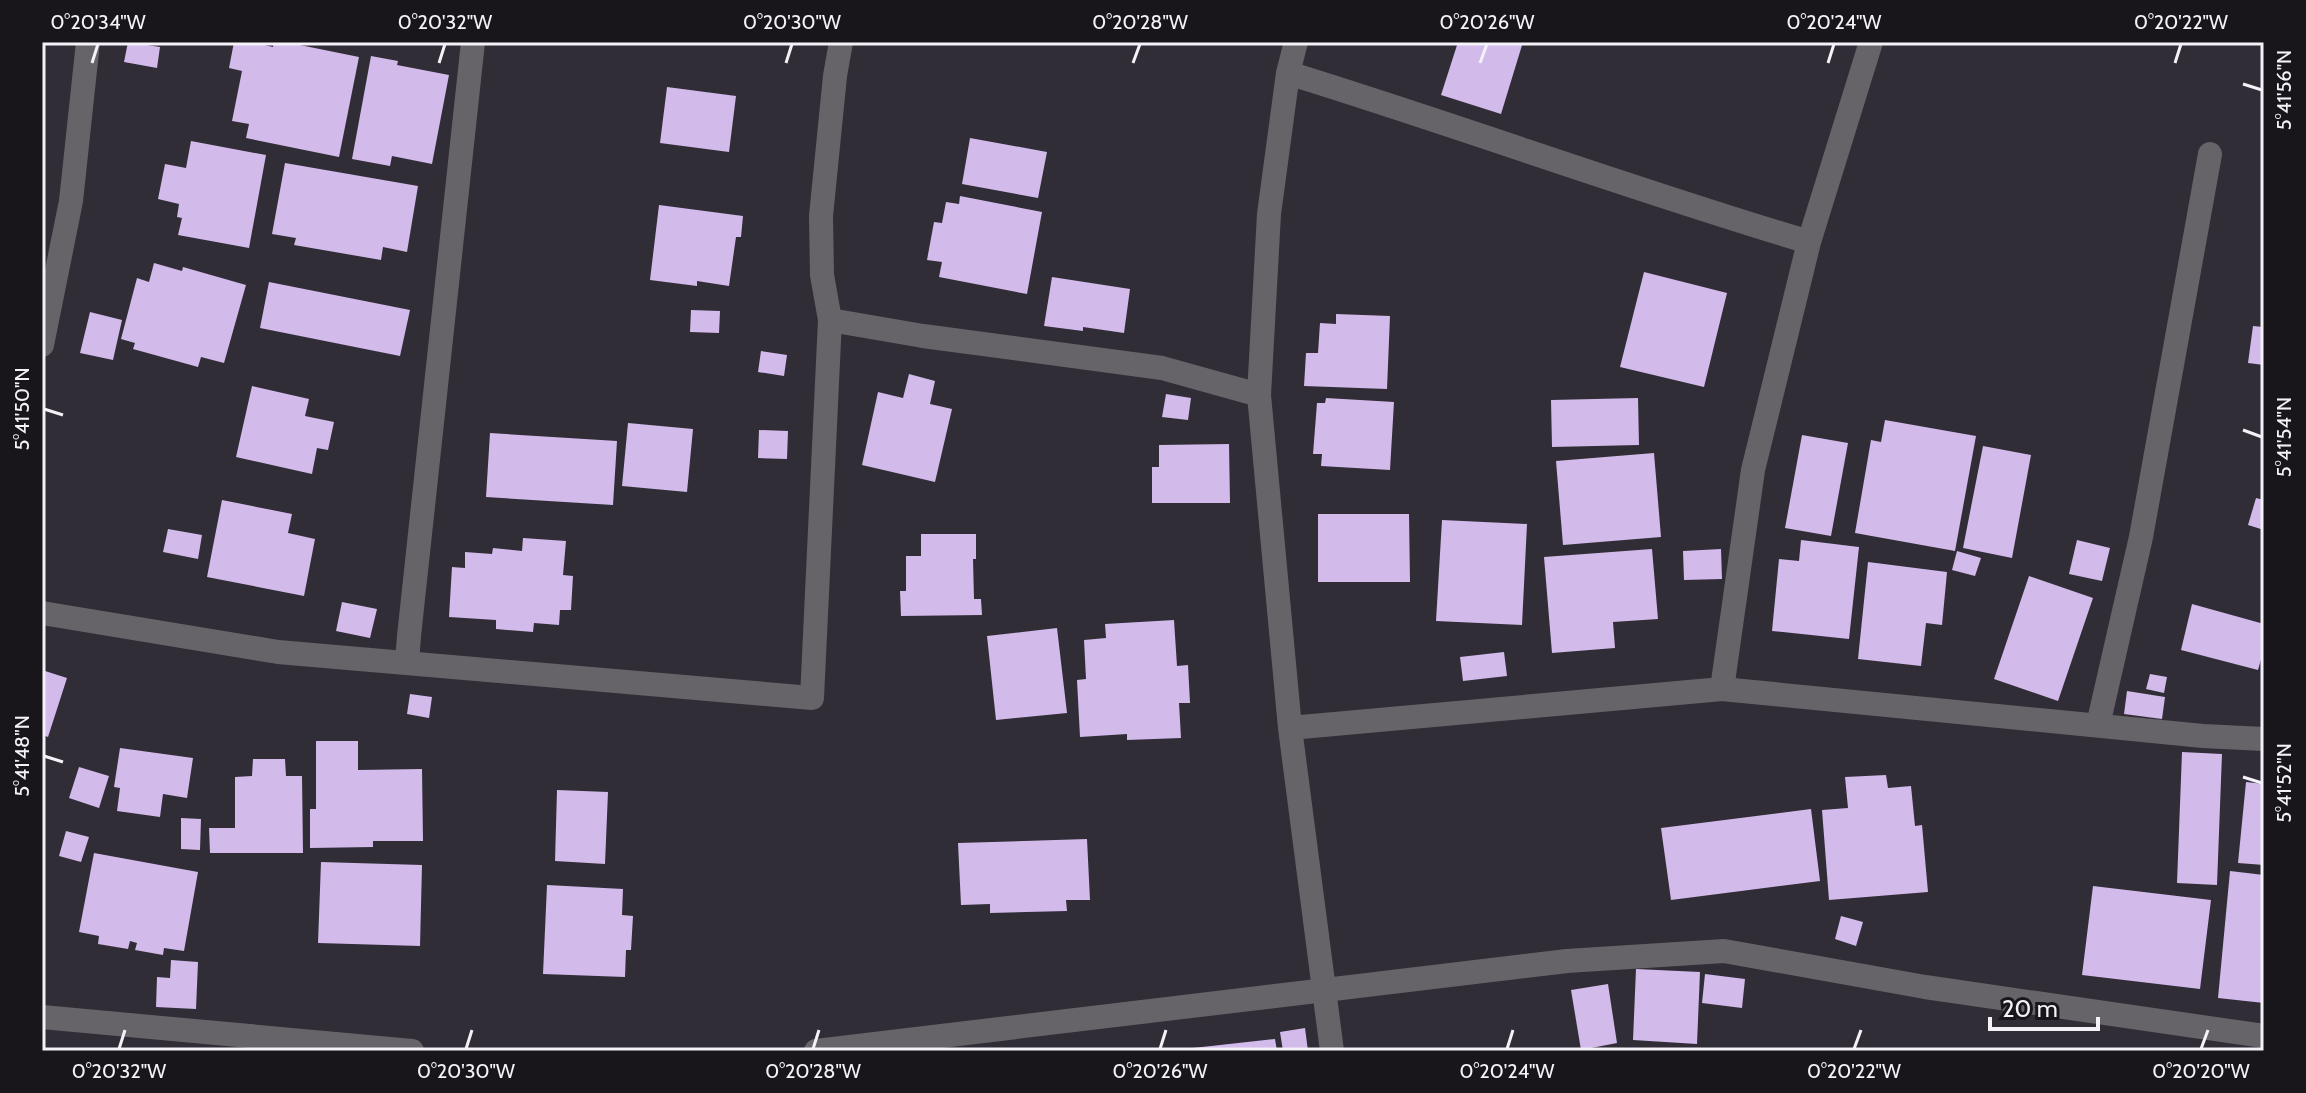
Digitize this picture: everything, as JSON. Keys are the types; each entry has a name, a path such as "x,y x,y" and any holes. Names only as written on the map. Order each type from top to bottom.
{"street":[{"path":"42,345 71,201 88,42"},
{"path":"407,663 473,42"},
{"path":"42,613 278,652 812,698 830,320 822,275 821,216 841,42"},
{"path":"1296,42 1288,73 1269,214 1259,395 1290,728 1332,1051"},
{"path":"1722,689 1753,470 1809,242 1871,42"},
{"path":"1288,73 1809,242"},
{"path":"2098,725 2141,537 2210,154"},
{"path":"830,320 923,336 1162,368 1259,395"},
{"path":"1290,728 1722,689 2264,739"},
{"path":"816,1051 1567,961 1724,951 1925,987 2264,1036"},
{"path":"42,1017 412,1051"}],"building":[{"path":"128,42 160,47 157,68 124,62"},
{"path":"234,42 273,47 274,42 285,42 359,57 339,157 246,138 249,124 232,121 242,71 229,68"},
{"path":"1458,42 1523,42 1501,114 1441,95"},
{"path":"371,56 398,61 397,65 449,75 432,164 392,156 390,166 352,159"},
{"path":"667,87 736,96 729,152 660,143"},
{"path":"970,138 1047,152 1038,198 962,184"},
{"path":"191,141 266,155 249,248 178,235 182,218 177,217 179,204 158,199 165,164 186,168"},
{"path":"285,163 418,186 407,252 383,247 381,260 294,245 296,238 272,234"},
{"path":"960,196 1042,212 1027,294 939,277 942,262 927,260 934,222 942,223 946,202 959,204"},
{"path":"659,205 743,216 741,237 736,237 729,286 697,281 697,286 650,280"},
{"path":"154,263 182,271 183,267 246,285 224,363 201,357 198,367 133,349 135,343 121,339 137,278 149,282"},
{"path":"1644,272 1727,293 1704,387 1620,367"},
{"path":"1052,277 1130,289 1124,333 1083,327 1083,331 1044,326"},
{"path":"269,282 410,310 400,356 260,328"},
{"path":"691,310 720,311 719,333 690,332"},
{"path":"90,312 122,320 113,360 80,353"},
{"path":"1336,314 1390,316 1387,389 1304,386 1306,353 1318,353 1320,323 1336,324"},
{"path":"2253,326 2264,327 2264,365 2248,363"},
{"path":"761,351 787,355 784,376 758,372"},
{"path":"909,374 935,381 930,404 952,409 935,482 862,465 878,392 903,398"},
{"path":"252,386 309,399 305,416 334,422 328,450 317,448 312,474 236,457"},
{"path":"1166,394 1191,398 1188,420 1162,417"},
{"path":"1326,398 1394,402 1390,470 1321,466 1322,454 1313,454 1317,403 1325,403"},
{"path":"1638,398 1639,445 1552,447 1551,400"},
{"path":"1885,420 1976,436 1955,551 1855,533 1871,440 1881,442"},
{"path":"628,423 693,429 687,492 622,486"},
{"path":"759,430 788,431 787,459 758,458"},
{"path":"490,433 617,441 613,505 486,497"},
{"path":"1802,435 1848,443 1831,536 1785,528"},
{"path":"1229,444 1230,503 1152,503 1152,467 1159,467 1159,445"},
{"path":"1983,446 2031,455 2012,558 1963,548"},
{"path":"1654,453 1661,537 1563,545 1556,461"},
{"path":"2256,498 2264,500 2264,530 2248,525"},
{"path":"222,500 292,514 288,533 315,539 304,596 207,577"},
{"path":"1318,514 1409,514 1410,582 1318,582"},
{"path":"1442,520 1527,524 1522,625 1436,621"},
{"path":"168,529 202,535 198,559 163,552"},
{"path":"921,534 976,534 974,599 981,599 982,615 901,616 900,591 906,591 906,556 921,556"},
{"path":"523,538 566,541 563,575 573,576 571,610 560,610 559,625 534,623 533,632 496,629 496,620 449,617 452,567 465,568 465,552 492,554 493,548 522,551"},
{"path":"1801,540 1859,547 1849,639 1772,631 1779,559 1799,561"},
{"path":"2077,540 2110,548 2102,581 2069,574"},
{"path":"1652,549 1658,619 1613,622 1615,648 1552,653 1544,557"},
{"path":"1721,549 1722,579 1684,580 1683,551"},
{"path":"1957,551 1981,558 1975,576 1952,570"},
{"path":"1868,562 1947,572 1942,625 1926,623 1921,666 1858,659"},
{"path":"2029,576 2093,598 2058,701 1994,679"},
{"path":"342,602 377,609 370,638 336,631"},
{"path":"2192,604 2264,624 2264,649 2258,670 2181,650"},
{"path":"1174,620 1177,666 1188,665 1190,703 1179,703 1181,738 1127,740 1127,734 1080,737 1077,680 1086,679 1084,640 1106,638 1105,624"},
{"path":"1057,628 1067,713 996,720 987,636"},
{"path":"1504,652 1507,676 1463,681 1460,657"},
{"path":"42,670 67,678 48,737 42,735"},
{"path":"2150,674 2167,677 2164,693 2146,689"},
{"path":"2127,691 2165,697 2162,719 2124,714"},
{"path":"410,694 432,697 429,718 407,714"},
{"path":"316,741 358,741 358,770 422,769 423,841 373,841 373,847 310,848 310,809 316,809"},
{"path":"120,748 193,758 187,798 163,794 160,817 117,811 120,788 114,787"},
{"path":"2182,752 2222,754 2217,885 2177,883"},
{"path":"253,759 285,759 286,776 302,776 303,853 210,853 209,828 235,828 235,777 252,776"},
{"path":"79,767 109,776 99,808 69,798"},
{"path":"1886,775 1888,788 1911,786 1915,826 1922,825 1928,892 1829,900 1822,810 1848,808 1845,777"},
{"path":"2246,782 2264,784 2264,865 2238,863"},
{"path":"557,790 608,792 605,864 555,861"},
{"path":"1811,809 1820,881 1671,900 1661,828"},
{"path":"181,818 201,819 200,850 181,849"},
{"path":"66,831 89,837 81,862 59,856"},
{"path":"1087,839 1090,900 1066,900 1067,911 990,913 990,904 961,905 958,843"},
{"path":"94,853 198,872 184,951 164,948 163,955 135,950 137,943 130,941 128,949 98,944 99,936 79,932"},
{"path":"321,862 422,865 420,946 318,943"},
{"path":"2230,871 2264,875 2264,1003 2218,998"},
{"path":"547,885 623,889 622,915 633,916 631,950 626,950 625,977 543,974"},
{"path":"2093,886 2211,900 2200,989 2082,975"},
{"path":"1841,916 1863,922 1856,946 1835,939"},
{"path":"171,960 198,962 196,1009 156,1007 157,977 170,978"},
{"path":"1636,969 1700,972 1697,1044 1633,1040"},
{"path":"1705,974 1745,979 1742,1008 1702,1003"},
{"path":"1608,984 1617,1043 1581,1050 1571,990"},
{"path":"1305,1028 1308,1051 1283,1051 1280,1032"},
{"path":"1275,1039 1277,1051 1194,1051 1193,1048"}]}
